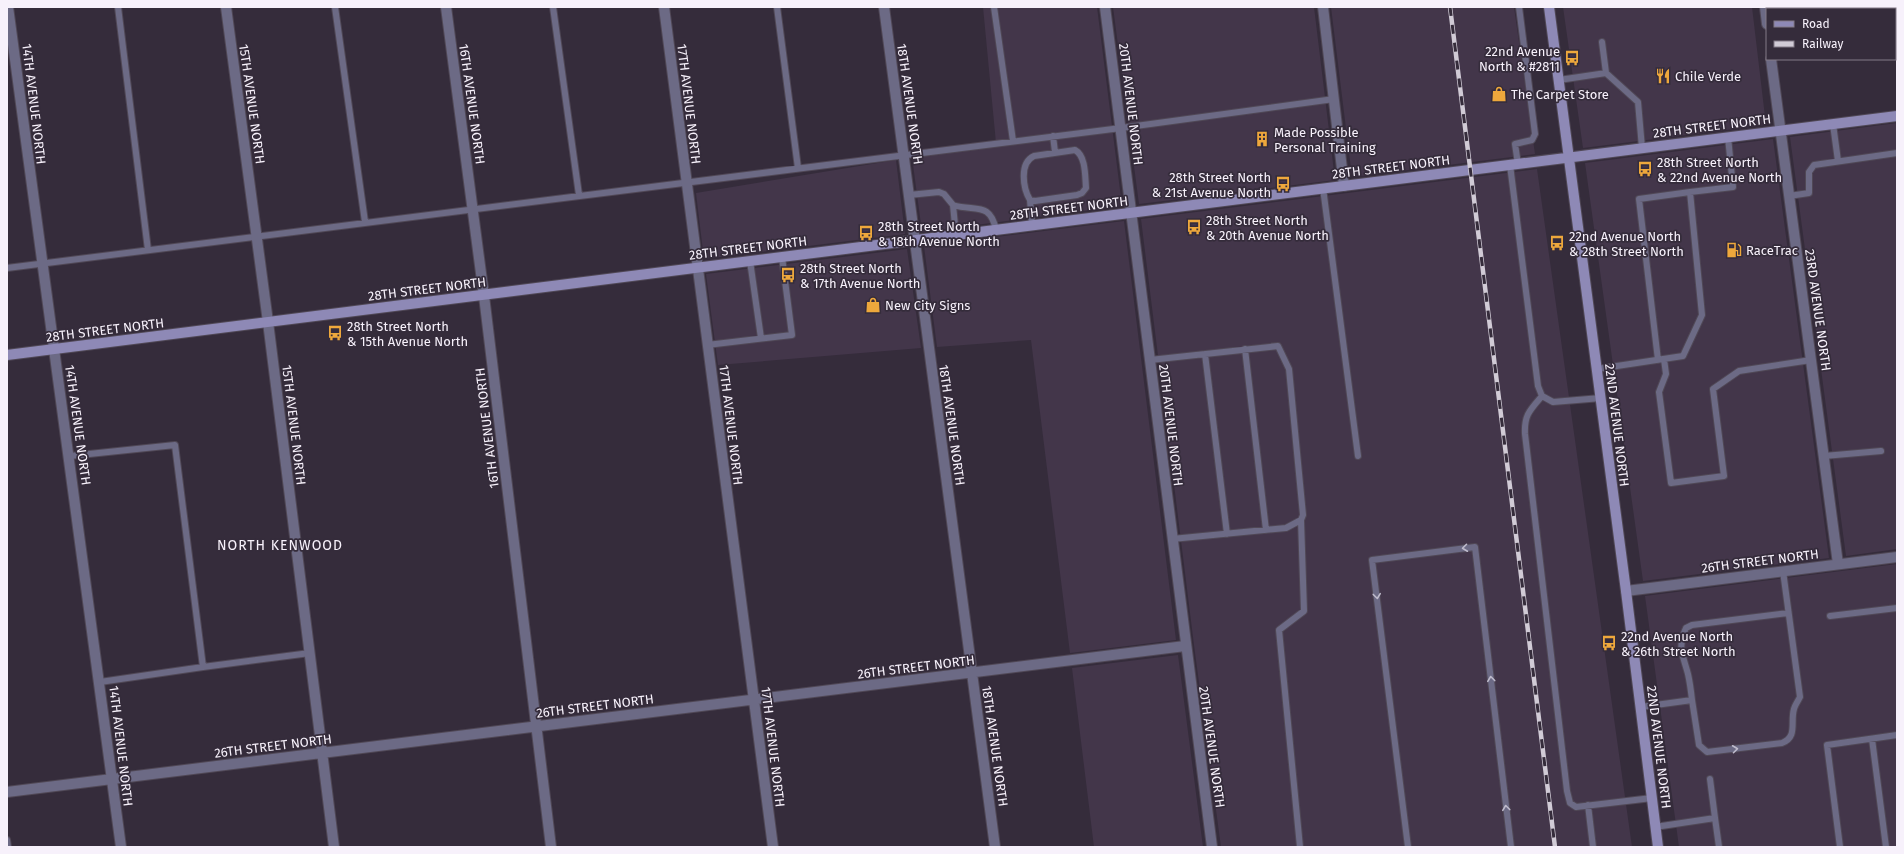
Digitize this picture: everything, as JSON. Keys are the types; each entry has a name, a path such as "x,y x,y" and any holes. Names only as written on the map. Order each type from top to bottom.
{"street":[{"name":"14TH AVENUE NORTH","path":"8,7 54,350 70,456 121,847"},
{"name":"15TH AVENUE NORTH","path":"226,7 257,236 334,847"},
{"name":"16TH AVENUE NORTH","path":"446,7 484,296 550,847"},
{"name":"17TH AVENUE NORTH","path":"664,7 773,847"},
{"name":"18TH AVENUE NORTH","path":"884,7 995,847"},
{"name":"20TH AVENUE NORTH","path":"1105,7 1132,213 1185,646 1212,847"},
{"path":"1323,7 1344,186"},
{"name":"22ND AVENUE NORTH","path":"1549,7 1601,398 1658,847"},
{"name":"23RD AVENUE NORTH","path":"1772,60 1838,564"},
{"name":"28TH STREET NORTH","path":"7,355 484,296 1897,116"},
{"name":"26TH STREET NORTH","path":"1626,591 1897,557"},
{"name":"26TH STREET NORTH","path":"7,792 1185,646"}],"lane":[{"path":"118,7 148,250"},
{"path":"335,7 365,222"},
{"path":"553,7 579,195"},
{"path":"777,7 798,168"},
{"path":"994,7 1013,141"},
{"path":"1519,7 1536,134 1532,140 1515,144 1514,164 1538,386 1542,396 1553,402 1601,398"},
{"path":"1602,42 1606,73 1638,102 1642,148"},
{"path":"1559,80 1606,73"},
{"path":"7,268 686,181 1121,128 1334,99"},
{"path":"1833,124 1838,161"},
{"path":"1053,136 1055,152"},
{"path":"1728,137 1733,187 1639,199 1661,360 1666,374 1659,392 1672,483 1724,476 1713,390 1739,371 1811,360"},
{"path":"1030,200 1034,201 1082,193 1086,188 1082,157 1079,152 1075,150 1055,152 1028,158 1025,163 1024,170 1026,189 1030,200 1032,225"},
{"path":"1789,196 1809,194 1808,172 1814,165 1897,153"},
{"path":"1323,188 1358,456"},
{"path":"909,195 939,192 944,194 953,205 960,208 984,209 990,213 994,220 996,230"},
{"path":"1597,369 1683,356 1702,315 1690,192"},
{"path":"953,205 956,235"},
{"path":"707,345 792,335 782,257"},
{"path":"750,261 761,338"},
{"path":"1150,360 1278,346 1289,369 1303,515 1301,520 1304,611 1279,630 1300,847"},
{"path":"1245,349 1266,530"},
{"path":"1205,354 1227,534"},
{"path":"1542,396 1528,413 1524,421 1530,493 1567,791 1570,803 1576,807 1652,798"},
{"path":"70,456 175,445 203,667"},
{"path":"1824,456 1881,451"},
{"path":"1172,539 1286,528 1301,520"},
{"path":"1408,847 1372,560 1475,547 1511,847"},
{"path":"1783,571 1800,697 1794,709 1790,738 1782,743 1707,752 1698,745 1688,674 1681,653 1681,643 1686,628 1692,625 1788,613"},
{"path":"1830,616 1897,608"},
{"path":"100,682 310,653"},
{"path":"1641,707 1692,700"},
{"path":"1840,847 1827,745 1897,735"},
{"path":"1872,739 1886,847"},
{"path":"1710,779 1719,847"},
{"path":"1588,805 1593,847"},
{"path":"1655,827 1715,818"},
{"path":"7,840 8,847"}],"shaded area":[{"path":"983,7 1097,7 1122,206 922,232 912,157 996,143"},
{"path":"1113,7 1314,7 1335,180 1139,204"},
{"path":"1331,7 1514,7 1535,154 1352,177"},
{"path":"1563,7 1752,7 1766,125 1583,148"},
{"path":"1897,123 1897,549 1846,556 1790,137"},
{"path":"1773,139 1829,558 1643,581 1585,163"},
{"path":"896,160 905,234 704,259 696,193"},
{"path":"1537,169 1632,847 1221,847 1194,645 1141,219"},
{"path":"1124,221 1176,640 1070,653 1031,340 937,347 924,246"},
{"path":"907,249 921,348 718,365 706,274"},
{"path":"1897,564 1897,847 1679,847 1645,596"},
{"path":"1178,655 1203,847 1094,847 1072,668"}],"railway":[{"path":"1450,7 1555,847"}],"place":[{"name":"22nd Avenue North & #2811","path":"1572,58"},
{"name":"Chile Verde","path":"1663,76"},
{"name":"The Carpet Store","path":"1499,94"},
{"name":"Made Possible Personal Training","path":"1262,139"},
{"name":"28th Street North & 22nd Avenue North","path":"1645,169"},
{"name":"28th Street North & 21st Avenue North","path":"1283,184"},
{"name":"28th Street North & 20th Avenue North","path":"1194,227"},
{"name":"28th Street North & 18th Avenue North","path":"866,233"},
{"name":"22nd Avenue North & 28th Street North","path":"1557,243"},
{"name":"RaceTrac","path":"1734,250"},
{"name":"28th Street North & 17th Avenue North","path":"788,275"},
{"name":"New City Signs","path":"873,305"},
{"name":"28th Street North & 15th Avenue North","path":"335,333"},
{"name":"22nd Avenue North & 26th Street North","path":"1609,643"}],"district":[{"name":"NORTH KENWOOD","path":"280,545"}]}
